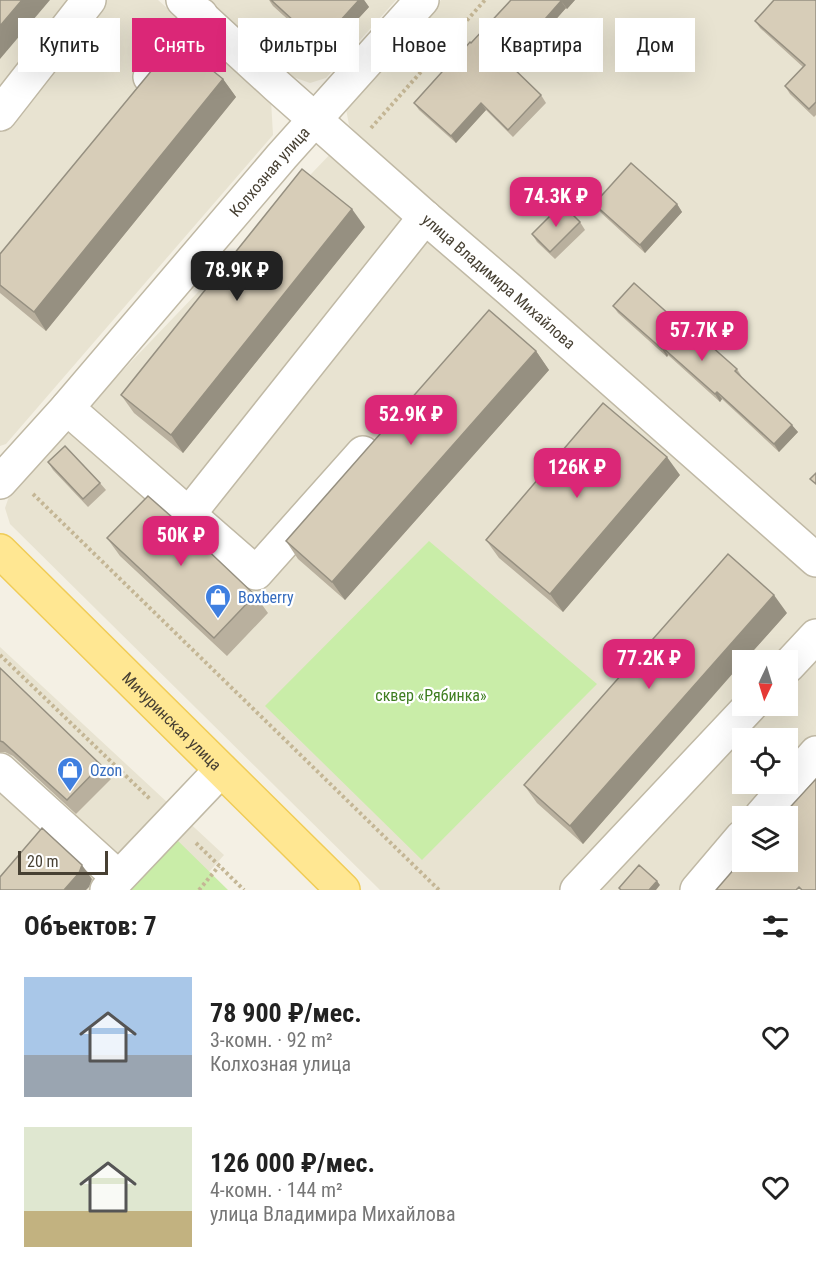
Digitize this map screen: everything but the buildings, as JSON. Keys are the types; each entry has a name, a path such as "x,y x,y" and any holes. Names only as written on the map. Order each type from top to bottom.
{"main road":[{"name":"Мичуринская улица","path":"0,551 343,890"}],"street":[{"path":"0,114 89,0"},
{"name":"Колхозная улица","path":"4,476 67,408 282,156 422,0"},
{"path":"134,97 192,8"},
{"name":"улица Владимира Михайлова","path":"192,8 425,217 502,299 816,560"},
{"path":"188,515 425,217"},
{"path":"67,408 256,573 383,432"},
{"path":"798,655 816,636"},
{"path":"577,890 741,716"},
{"path":"770,806 816,753"},
{"path":"0,770 112,883 221,770"},
{"path":"697,890 732,849"}],"path":[{"path":"351,151 485,0"},
{"path":"4,476 439,890"},
{"path":"0,655 244,890"},
{"path":"199,890 219,866"}],"shaded area":[{"path":"0,0 158,0 178,18 132,18 132,72 226,72 226,60 271,100 273,135 6,444 0,446"},
{"path":"205,0 396,0 380,18 371,18 371,28 359,41 359,18 238,18 238,29"},
{"path":"441,0 816,0 816,543 378,157 349,125 346,109 378,72 467,72 467,18 425,18"},
{"path":"287,72 331,72 326,78 310,83 293,77"},
{"path":"337,147 816,574 816,890 380,890 10,524 5,508 13,485"},
{"path":"0,647 224,855 193,890 0,890"}],"green space":[{"name":"сквер «Рябинка»","path":"429,541 597,684 422,860 265,706"},
{"path":"172,835 228,890 125,890"}],"place":[{"name":"Boxberry","path":"218,620"},
{"name":"Ozon","path":"70,793"}]}
